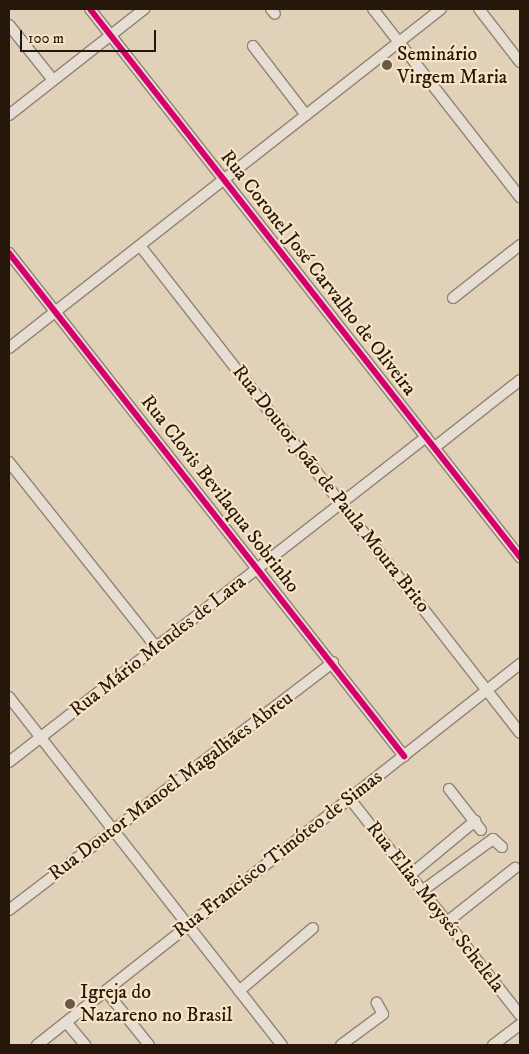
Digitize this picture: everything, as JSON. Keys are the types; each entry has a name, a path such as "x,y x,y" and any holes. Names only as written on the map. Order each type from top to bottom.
{"street":[{"name":"Rua Coronel José Carvalho de Oliveira","path":"90,9 426,437 518,550"},
{"path":"9,115 144,9"},
{"path":"373,9 520,197"},
{"path":"9,348 141,247 223,178 306,116 398,41 441,9"},
{"path":"479,9 520,62"},
{"path":"9,25 53,80"},
{"path":"253,46 306,116"},
{"path":"453,298 520,245"},
{"name":"Rua Doutor João de Paula Moura Brito","path":"141,247 343,502 520,733"},
{"name":"Rua Clovis Bevilaqua Sobrinho","path":"9,253 333,662 404,756"},
{"path":"435,447 520,380"},
{"name":"Rua Mário Mendes de Lara","path":"9,762 426,437"},
{"path":"9,462 157,648"},
{"name":"Rua Doutor Manoel Magalhães Abreu","path":"9,910 333,662"},
{"name":"Rua Francisco Timóteo de Simas","path":"37,1045 520,664"},
{"path":"9,697 40,738 115,828 282,1045"},
{"path":"410,875 478,826 449,789"},
{"name":"Rua Elias Moysés Schelela","path":"350,799 520,1015"},
{"path":"422,891 493,839 502,847"},
{"path":"447,922 515,868"},
{"path":"239,991 313,928"},
{"path":"106,991 149,1045"},
{"path":"342,1045 383,1014 377,1003"},
{"path":"66,1022 85,1045"},
{"path":"493,1045 520,1024"}],"cycle path":[{"path":"90,9 520,557"},
{"path":"9,253 404,756"}],"place":[{"name":"Seminário Virgem Maria","path":"387,65"},
{"name":"Igreja do Nazareno no Brasil","path":"70,1004"}]}
